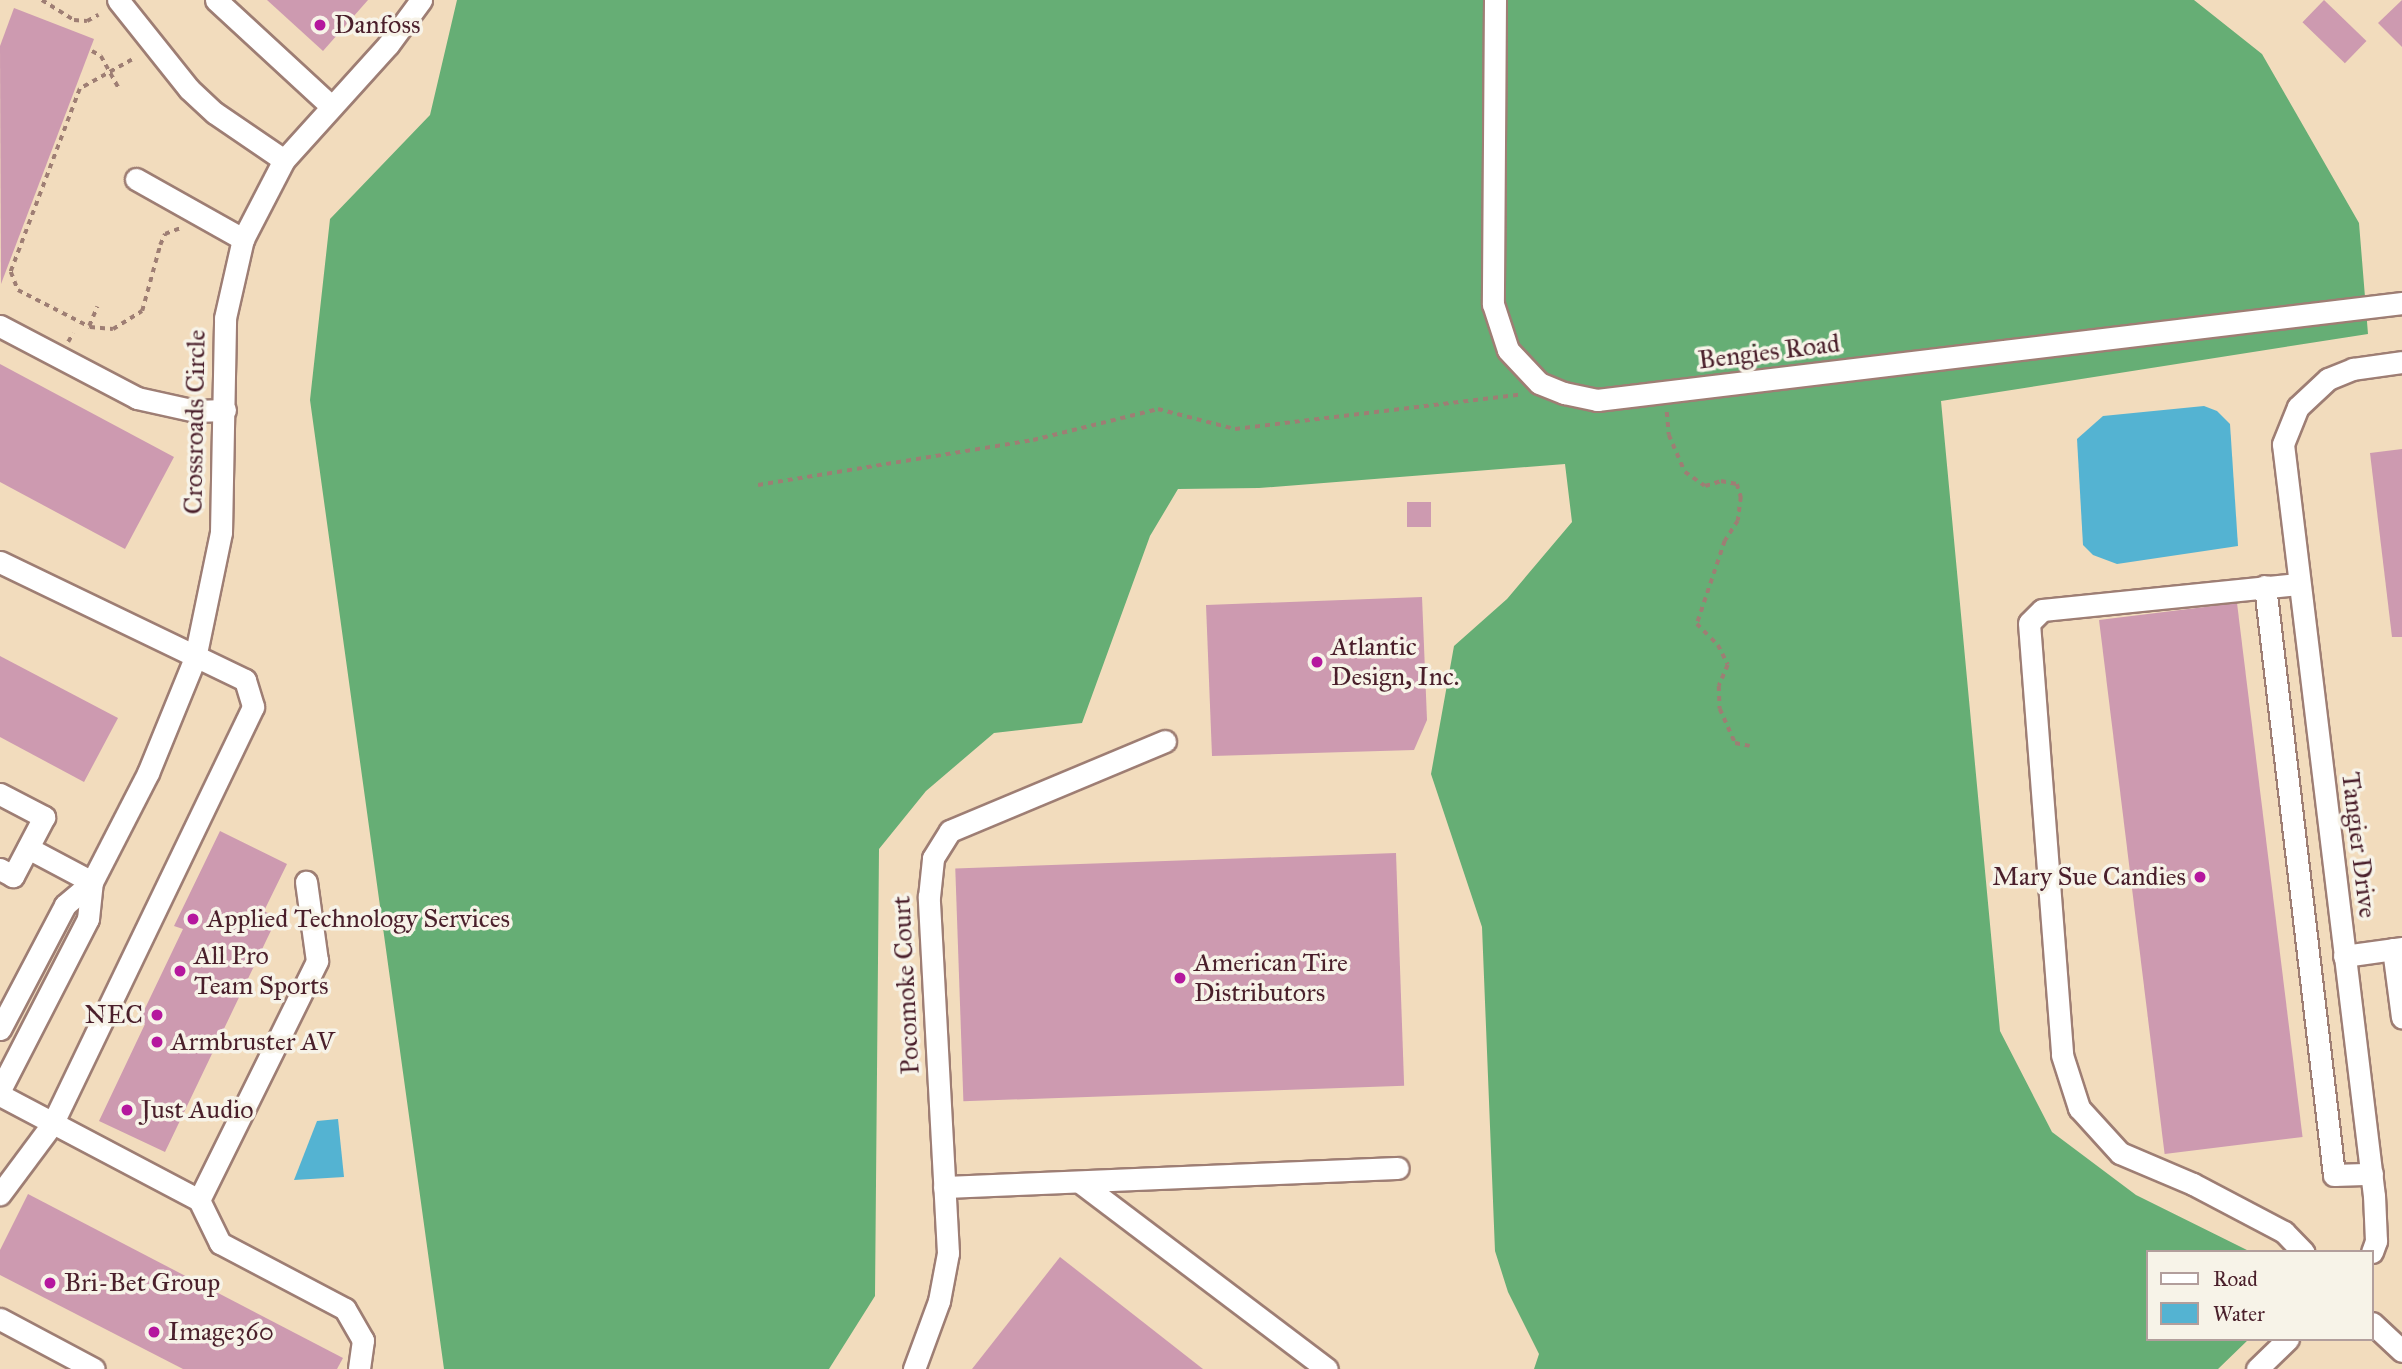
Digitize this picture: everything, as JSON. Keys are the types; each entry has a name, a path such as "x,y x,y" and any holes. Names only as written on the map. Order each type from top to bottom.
{"street":[{"path":"118,0 198,97 284,160"},
{"path":"216,0 331,106"},
{"name":"Crossroads Circle","path":"0,1093 88,919 92,882 148,773 195,658 221,532 225,318 243,239 284,160 388,45 421,0"},
{"path":"1495,0 1493,304 1508,350 1539,383"},
{"path":"136,179 243,239"},
{"name":"Bengies Road","path":"1539,383 1597,400 2402,303"},
{"path":"0,326 137,398 195,411 225,410"},
{"name":"Tangier Drive","path":"2373,1250 2376,1241 2372,1174 2283,444 2298,407 2328,379 2353,369 2402,362"},
{"path":"0,562 245,680 253,707 53,1123 0,1194"},
{"path":"2298,584 2042,610 2028,623 2062,1055 2079,1108 2120,1153 2193,1184 2284,1232 2301,1250"},
{"path":"2265,586 2334,1175 2372,1174"},
{"name":"Pocomoke Court","path":"914,1369 939,1301 948,1253 929,897 933,858 939,844 950,831 1165,741"},
{"path":"0,794 44,817 13,876 0,869"},
{"path":"27,848 92,882"},
{"name":"Crossroads Circle","path":"0,1029 65,905 92,882"},
{"path":"199,1200 317,961 306,882"},
{"path":"2344,956 2397,948 2402,1015"},
{"path":"0,1093 199,1200 220,1242 345,1309 363,1340 359,1369"},
{"path":"944,1187 1398,1168"},
{"path":"1082,1183 1327,1369"},
{"path":"0,1319 94,1369"},
{"path":"2374,1325 2402,1352"},
{"path":"2257,1369 2286,1341"}],"path":[{"path":"42,0 74,20 87,21 98,15"},
{"path":"92,51 100,56 120,90"},
{"path":"132,60 80,89 11,272 18,290 89,326 113,329 133,320 146,301 165,234 175,227 192,234"},
{"path":"89,326 97,307"},
{"path":"758,485 1033,440 1158,409 1235,429 1517,398 1539,383"},
{"path":"1665,392 1669,435 1685,472 1705,486 1721,481 1737,484 1741,497 1738,521 1725,541 1697,624 1728,665 1719,686 1720,709 1735,743 1750,746"}],"green space":[{"path":"457,0 2194,0 2262,54 2359,223 2368,334 1941,401 2000,1031 2052,1132 2136,1195 2247,1250 2146,1250 2146,1341 2247,1341 2218,1369 1534,1369 1539,1354 1508,1292 1495,1251 1482,927 1431,774 1454,646 1507,599 1572,522 1565,464 1259,488 1178,489 1150,536 1082,723 994,733 926,791 879,849 875,1296 829,1369 444,1369 310,400 330,219 430,115"}],"water":[{"path":"2204,406 2217,411 2230,424 2238,546 2117,564 2093,555 2083,545 2077,439 2103,416"},
{"path":"338,1119 344,1177 294,1180 317,1121"}],"building":[{"name":"Danfoss","path":"267,0 368,0 323,51"},
{"path":"2324,0 2366,41 2345,63 2302,22"},
{"path":"2402,0 2402,47 2378,23"},
{"path":"14,8 94,39 1,284 0,46"},
{"path":"0,364 174,457 125,549 0,482"},
{"path":"2402,449 2402,637 2392,637 2370,453"},
{"path":"1407,502 1431,502 1431,527 1407,527"},
{"name":"Atlantic Design, Inc.","path":"1422,597 1427,720 1414,750 1212,756 1206,605"},
{"name":"Mary Sue Candies","path":"2237,603 2303,1137 2165,1154 2099,620"},
{"path":"0,656 118,718 84,782 0,737"},
{"path":"220,831 287,864 264,911 277,918 165,1152 99,1121 145,1024 139,1021 183,929 174,926"},
{"name":"American Tire Distributors","path":"1396,853 1404,1086 963,1101 955,868"},
{"path":"28,1194 343,1358 337,1369 183,1369 0,1275 0,1250"},
{"path":"1060,1257 1203,1369 972,1369"}],"place":[{"name":"Danfoss","path":"320,25"},
{"name":"Atlantic Design, Inc.","path":"1317,662"},
{"name":"Mary Sue Candies","path":"2200,877"},
{"name":"Applied Technology Services","path":"193,919"},
{"name":"All Pro Team Sports","path":"180,971"},
{"name":"American Tire Distributors","path":"1180,978"},
{"name":"NEC","path":"157,1015"},
{"name":"Armbruster AV","path":"157,1042"},
{"name":"Just Audio","path":"127,1110"},
{"name":"Bri-Bet Group","path":"50,1283"},
{"name":"Image360","path":"154,1332"}]}
